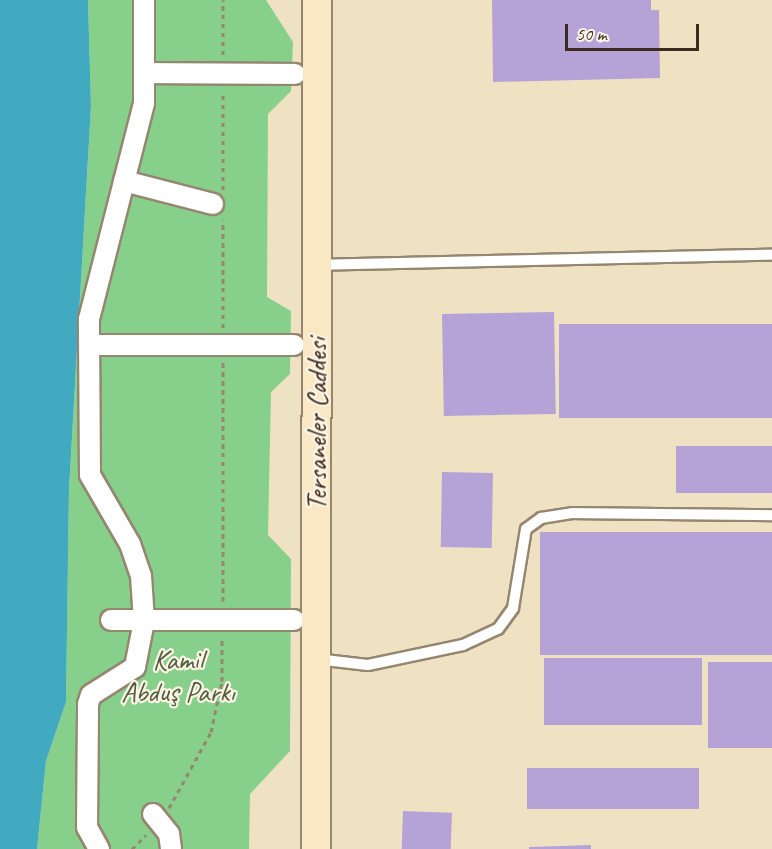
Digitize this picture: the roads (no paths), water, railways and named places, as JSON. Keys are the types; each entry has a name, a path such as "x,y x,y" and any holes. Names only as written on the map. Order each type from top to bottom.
{"main road":[{"name":"Tersaneler Caddesi","path":"316,849 317,0"}],"street":[{"path":"99,849 87,827 88,704 91,695 135,667 144,621 141,576 130,544 90,475 89,319 144,103 144,0"},
{"path":"144,73 295,74"},
{"path":"124,181 220,204"},
{"path":"90,345 223,347 294,345"},
{"path":"111,620 294,620"},
{"path":"156,817 171,849"}],"lane":[{"path":"316,265 772,255"},
{"path":"316,658 368,665 463,645 498,629 513,609 526,529 541,518 572,513 772,515"}],"water":[{"path":"0,0 88,0 91,106 69,489 66,702 46,761 37,849 0,849"}],"park label":[{"name":"Kamil Abduş Parkı","path":"178,676"}]}
